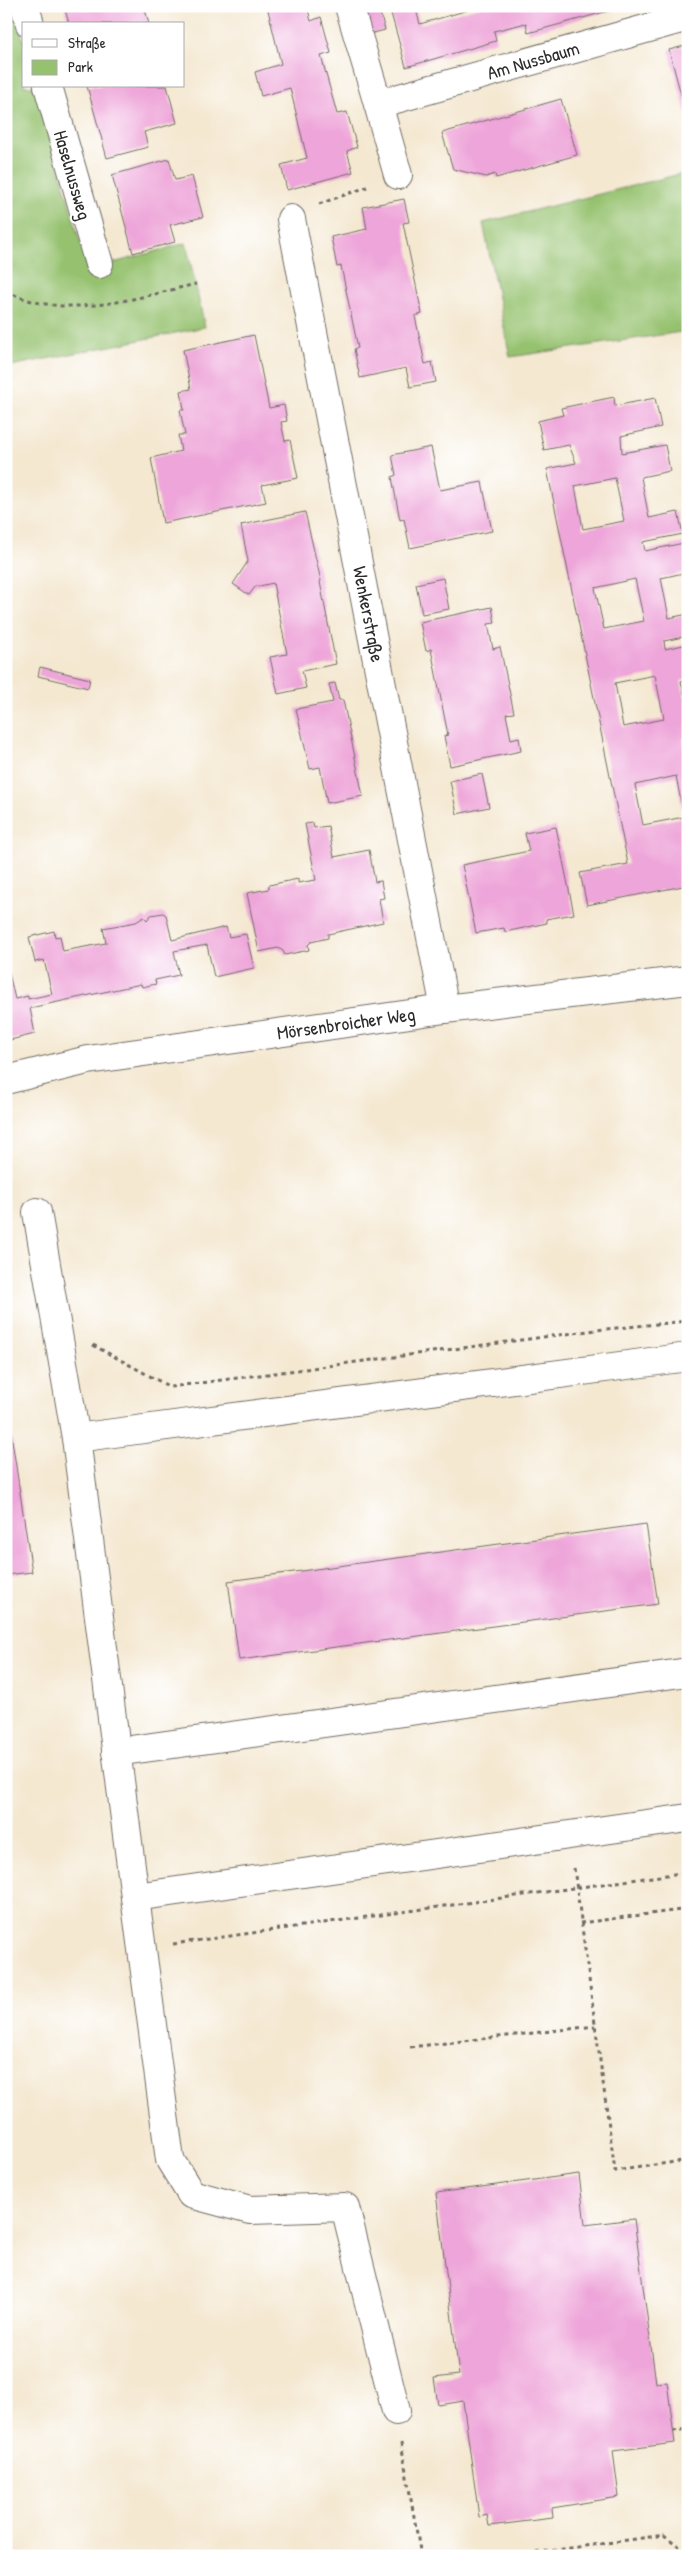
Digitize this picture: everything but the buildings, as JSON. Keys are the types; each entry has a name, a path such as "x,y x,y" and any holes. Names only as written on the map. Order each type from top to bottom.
{"street":[{"path":"25,6 29,22"},
{"path":"349,6 398,174"},
{"name":"Am Nussbaum","path":"378,104 688,17"},
{"name":"Haselnussweg","path":"49,88 98,264"},
{"name":"Wenkerstraße","path":"291,219 292,262 445,1009"},
{"name":"Mörsenbroicher Weg","path":"6,1080 88,1060 445,1009 688,980"},
{"path":"36,1212 76,1438 170,2160 191,2194 250,2210 344,2207 396,2411"},
{"path":"76,1438 688,1357"},
{"path":"116,1752 688,1672"},
{"path":"136,1897 688,1818"}],"path":[{"path":"291,219 294,210 333,201 398,174"},
{"path":"60,1343 95,1346 170,1387 596,1330 688,1321"},
{"path":"569,1834 615,2171 688,2160"},
{"path":"142,1948 576,1886 688,1872"},
{"path":"580,1923 688,1909"},
{"path":"410,2047 595,2026"},
{"path":"396,2411 421,2556"},
{"path":"673,2431 688,2429"},
{"path":"513,2556 664,2535 688,2553"}],"green space":[{"path":"6,6 13,6 22,36 22,88 37,88 88,270 186,243 205,327 6,367"},
{"path":"688,172 688,331 510,357 483,223"}]}
